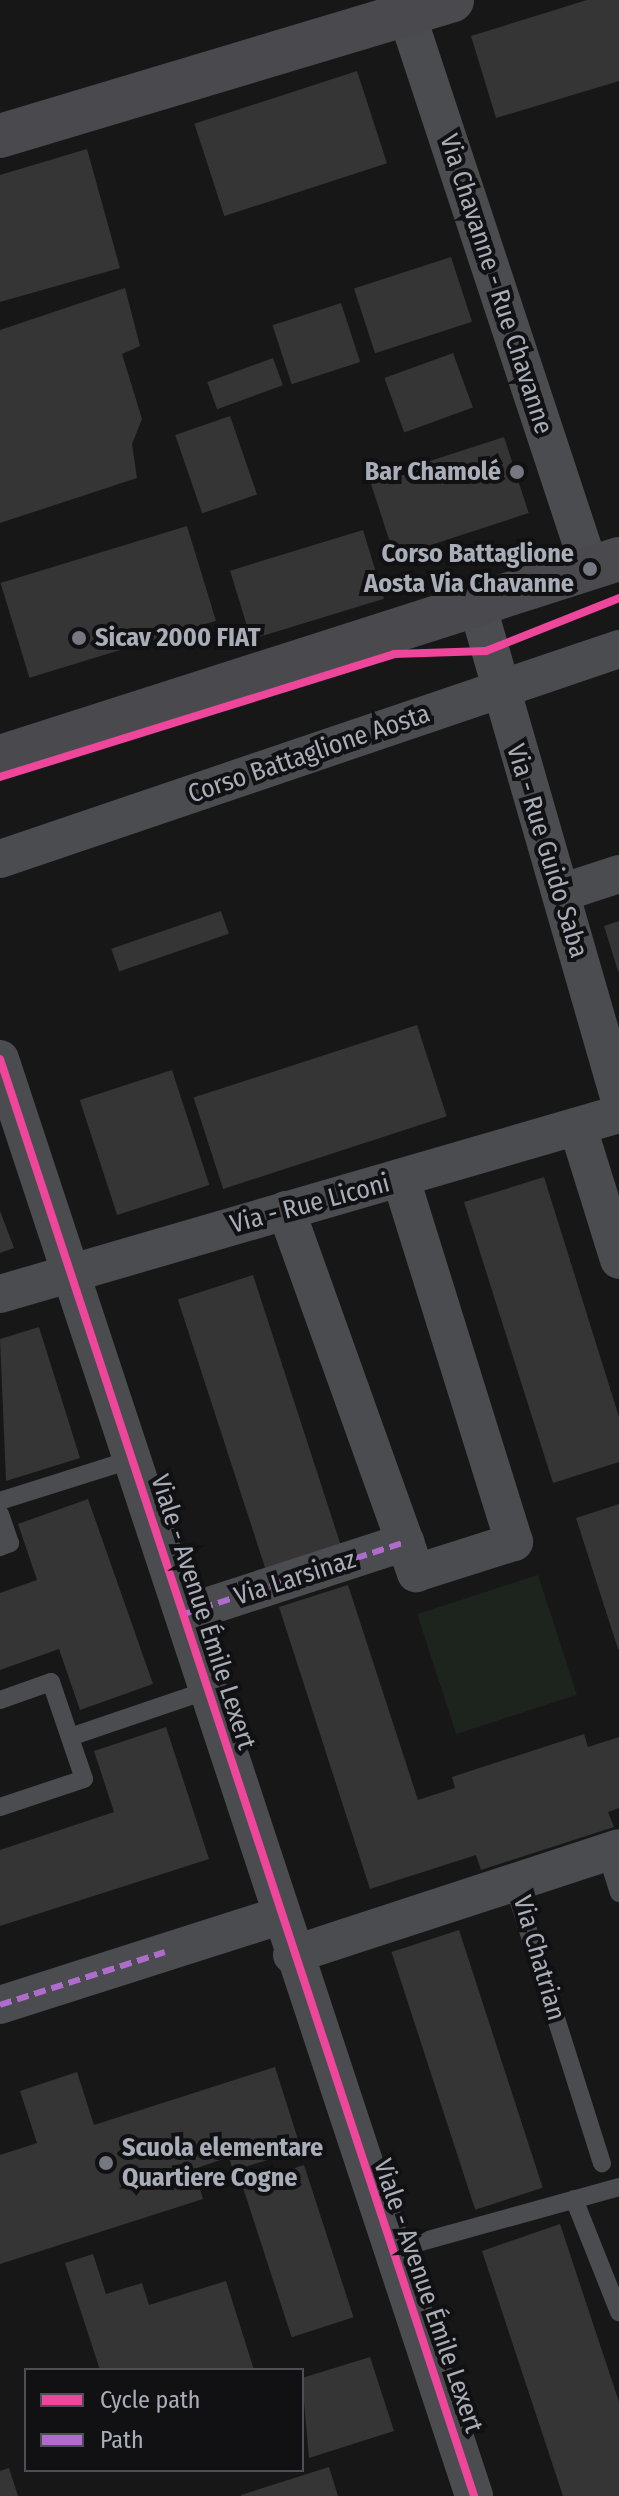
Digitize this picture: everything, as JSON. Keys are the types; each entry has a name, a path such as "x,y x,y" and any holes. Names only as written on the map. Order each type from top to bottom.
{"street":[{"path":"0,136 404,7 452,0"},
{"name":"Via Chavanne - Rue Chavanne","path":"404,7 532,397 604,564"},
{"path":"0,757 604,564"},
{"name":"Via - Rue Guido Saba","path":"477,604 497,690 561,893 619,1097"},
{"name":"Corso Battaglione Aosta","path":"0,859 619,649"},
{"path":"561,893 619,874"},
{"name":"Viale - Avenue Émile Lexert","path":"0,1059 184,1614 279,1916 474,2496"},
{"name":"Via - Rue Liconi","path":"0,1294 71,1270 401,1180 619,1114"},
{"path":"578,1128 619,1260"},
{"path":"286,1210 416,1573 514,1542 401,1180"},
{"name":"Via Larsinaz","path":"184,1614 406,1542"},
{"name":"Via Chatrian","path":"514,1886 612,1850"},
{"path":"292,1955 514,1886"},
{"path":"0,2005 279,1916"}],"lane":[{"path":"0,1501 133,1459"},
{"path":"0,1514 10,1543 0,1547"},
{"path":"0,1700 51,1682 84,1779 0,1807"},
{"path":"70,1737 208,1690"},
{"name":"Via Chatrian","path":"612,1850 619,1893"},
{"name":"Via Chatrian","path":"514,1886 602,2163"},
{"path":"392,2250 619,2187"},
{"path":"574,2199 619,2312"}],"shaded area":[{"path":"538,1575 577,1695 456,1734 417,1614"}],"building":[{"path":"587,0 619,0 619,81 496,118 471,36"},
{"path":"357,71 387,163 224,216 194,124"},
{"path":"87,149 120,268 0,302 0,175"},
{"path":"451,257 472,322 375,353 354,289"},
{"path":"125,288 140,346 122,354 142,419 132,444 137,478 0,523 0,330"},
{"path":"341,303 360,362 292,384 273,325"},
{"path":"453,353 473,408 404,432 384,378"},
{"path":"273,358 283,385 217,409 207,382"},
{"path":"230,416 257,494 202,513 175,435"},
{"path":"504,437 529,513 395,557 370,481"},
{"path":"187,526 216,621 29,678 1,583"},
{"path":"363,530 384,599 251,639 230,571"},
{"path":"221,911 229,934 119,971 111,949"},
{"path":"619,921 619,971 618,971 604,926"},
{"path":"417,1025 447,1116 223,1189 194,1098"},
{"path":"172,1070 209,1185 117,1215 80,1100"},
{"path":"544,1177 619,1417 619,1462 553,1483 464,1202"},
{"path":"0,1211 14,1248 0,1253"},
{"path":"253,1275 342,1549 267,1573 178,1299"},
{"path":"39,1327 80,1458 6,1481 0,1339"},
{"path":"88,1499 153,1684 80,1710 59,1649 0,1670 0,1593 37,1580 18,1524"},
{"path":"619,1504 619,1649 618,1649 576,1518"},
{"path":"348,1585 418,1800 455,1788 452,1777 584,1734 588,1747 619,1737 619,1808 608,1812 614,1827 481,1870 476,1855 370,1889 279,1607"},
{"path":"166,1727 209,1859 0,1926 0,1850 114,1812 94,1751"},
{"path":"459,1930 543,2188 475,2210 391,1952"},
{"name":"Scuola elementare Quartiere Cogne","path":"275,2067 301,2149 233,2171 229,2157 194,2169 203,2199 0,2264 0,2155 37,2143 20,2091 77,2072 94,2125"},
{"path":"304,2165 353,2317 292,2337 242,2185"},
{"path":"560,2224 619,2402 619,2496 563,2496 482,2251"},
{"path":"93,2254 106,2294 142,2283 149,2305 226,2281 253,2368 99,2368 65,2263"},
{"path":"370,2357 394,2431 309,2458 304,2377"},
{"path":"329,2467 338,2496 241,2496 241,2495"},
{"path":"9,2468 18,2496 0,2496 0,2471"}],"marked path":[{"path":"184,1614 406,1542"},
{"path":"0,2005 165,1952"}],"cycle path":[{"path":"0,777 394,654 486,651 619,598"},
{"path":"0,1059 474,2496"}],"place":[{"name":"Bar Chamolé","path":"517,472"},
{"name":"Corso Battaglione Aosta Via Chavanne","path":"590,569"},
{"name":"Sicav 2000 FIAT","path":"79,638"},
{"name":"Scuola elementare Quartiere Cogne","path":"106,2163"}]}
